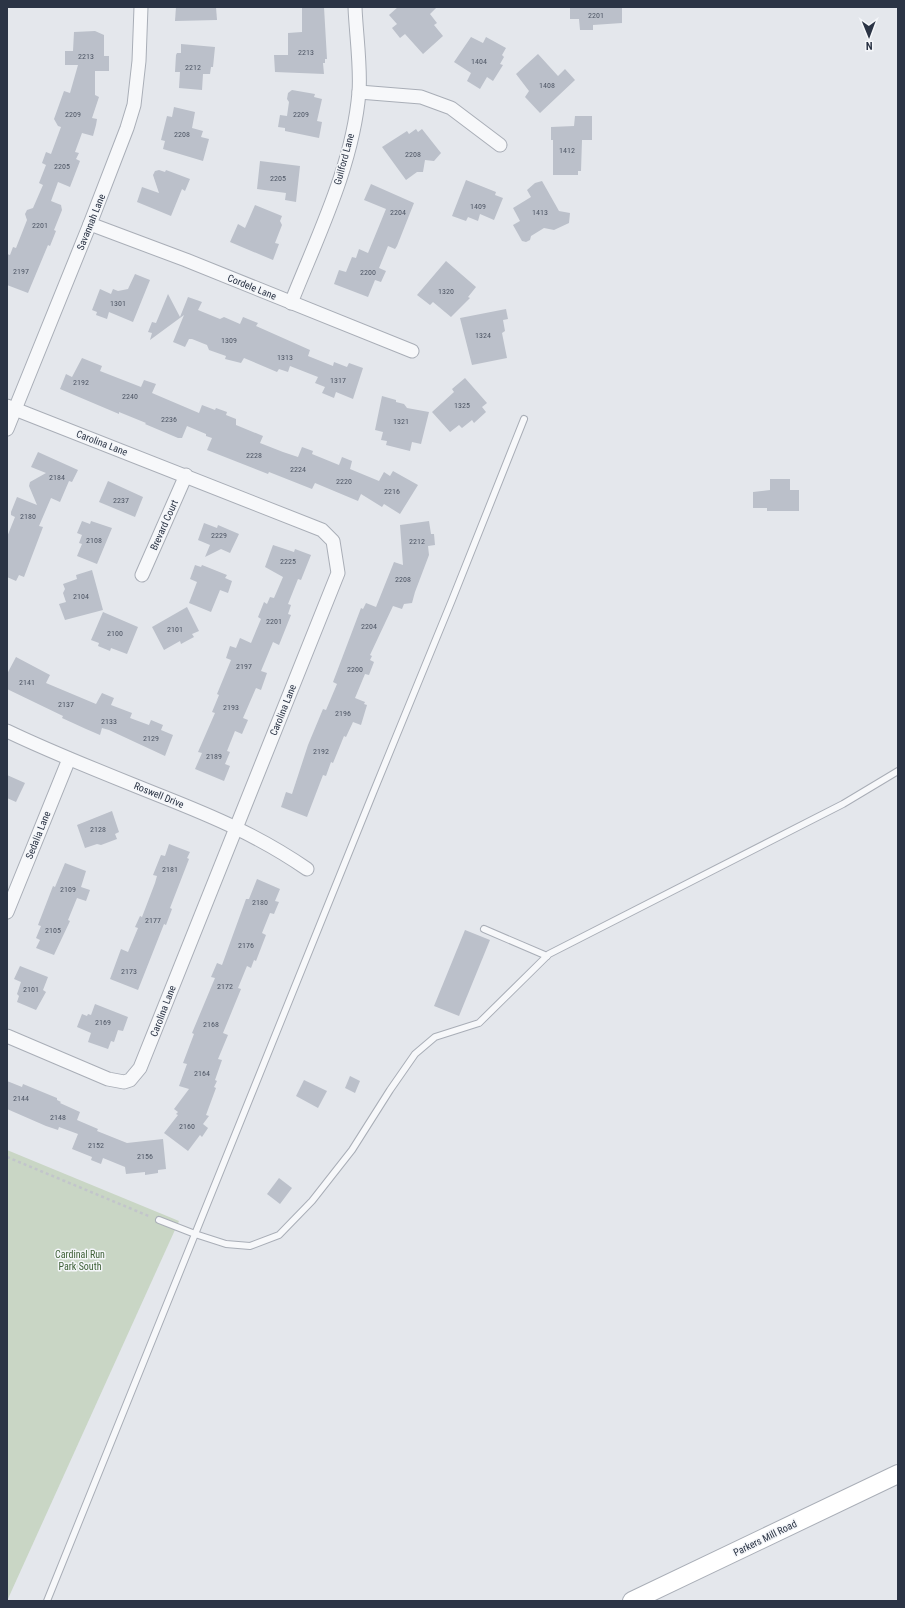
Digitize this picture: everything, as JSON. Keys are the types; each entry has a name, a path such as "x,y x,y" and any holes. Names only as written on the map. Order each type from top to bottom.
{"main road":[{"name":"Parkers Mill Road","path":"632,1601 898,1474"}],"street":[{"name":"Savannah Lane","path":"7,429 11,407 90,224 127,128 134,104 139,61 141,7"},
{"name":"Guilford Lane","path":"291,303 340,179 350,140 359,92 355,7"},
{"path":"359,92 421,97 451,108 500,144"},
{"name":"Cordele Lane","path":"90,224 412,351"},
{"name":"Carolina Lane","path":"7,1036 108,1079 124,1082 136,1075 338,573 336,553 333,542 322,530 11,407"},
{"name":"Brevard Court","path":"142,574 186,475"},
{"name":"Roswell Drive","path":"7,731 69,759 237,827 283,852 307,869"},
{"name":"Sedalia Lane","path":"7,912 69,759"}],"lane":[{"path":"47,1601 524,419"},
{"path":"159,1220 194,1234 226,1244 250,1246 279,1235 312,1202 352,1150 415,1054 435,1037 479,1023 547,956 843,804 898,770"},
{"path":"484,929 547,956"}],"path":[{"path":"7,1158 159,1220"}],"green space":[{"name":"Cardinal Run Park South","path":"7,1150 179,1221 7,1601"}],"building":[{"path":"176,7 216,7 217,20 175,21"},
{"path":"302,7 324,7 327,59 325,59 325,63 323,63 324,74 275,72 274,55 288,55 288,33 302,32"},
{"path":"398,7 437,7 430,14 437,23 434,25 443,36 423,54 405,34 400,38 392,28 397,24 389,15"},
{"path":"570,7 622,7 622,23 593,25 593,30 580,30 579,19 570,19"},
{"path":"95,31 104,35 104,56 109,56 109,71 95,71 95,95 99,97 92,118 97,119 96,125 93,136 82,133 75,152 79,153 76,159 80,161 70,187 58,182 51,201 61,205 62,210 54,230 56,231 50,246 48,245 28,293 7,285 7,254 10,255 13,247 16,248 27,220 25,214 27,210 33,208 43,185 39,183 46,165 42,163 46,152 51,154 61,127 58,126 54,119 64,91 70,93 78,65 65,65 65,51 73,51 74,32"},
{"path":"471,37 483,43 486,37 506,48 502,55 504,57 500,64 503,65 493,81 487,77 480,89 467,81 471,73 454,62"},
{"path":"181,44 215,47 213,67 211,67 210,74 203,74 202,90 179,88 180,72 175,72 176,55 177,53 181,53"},
{"path":"538,54 558,76 565,69 575,80 540,113 525,97 529,91 516,74"},
{"path":"292,90 315,94 314,97 322,99 317,121 322,122 319,138 285,131 285,128 278,127 280,115 287,116 289,102 287,99 288,93"},
{"path":"174,107 195,112 192,128 203,131 201,137 209,139 203,161 163,149 165,141 161,140 167,116 172,117"},
{"path":"575,116 592,116 592,140 582,140 581,171 578,171 578,175 553,175 553,140 551,140 551,127 574,126"},
{"path":"416,129 418,132 422,129 441,153 434,161 425,160 423,172 417,172 406,180 382,147 407,131 409,134"},
{"path":"260,161 300,166 296,202 285,200 286,193 257,189"},
{"path":"159,170 165,172 166,170 190,179 185,191 182,189 171,216 137,202 142,187 159,193 153,175 155,171"},
{"path":"466,180 496,192 495,195 503,198 494,220 480,214 478,221 468,217 466,221 452,216"},
{"path":"542,181 559,211 570,213 569,223 554,230 544,228 531,236 530,240 526,242 522,241 513,225 520,221 513,208 531,197 527,190 535,183"},
{"path":"371,184 414,203 397,246 395,249 388,246 379,268 386,271 381,282 375,280 368,297 334,284 339,270 346,272 352,257 356,258 359,249 368,253 386,209 364,200"},
{"path":"255,205 282,216 280,221 282,225 275,243 279,244 273,260 230,242 238,224 245,228"},
{"path":"446,261 476,287 468,297 470,298 451,317 433,302 430,305 417,295"},
{"path":"135,274 150,280 133,322 109,312 107,319 96,315 97,312 92,310 100,289 111,294 113,289 118,291 128,289"},
{"path":"168,294 180,317 188,297 202,302 198,310 220,319 224,317 240,324 243,317 258,323 256,326 310,350 308,356 333,366 334,362 347,367 349,363 363,368 353,399 336,392 334,398 322,393 325,387 315,383 318,377 290,366 288,372 279,369 277,372 244,358 241,363 225,359 226,356 209,350 207,345 192,339 189,339 185,347 173,342 184,315 150,340 152,333 148,332 152,322 156,323"},
{"path":"506,309 508,319 503,320 505,331 502,333 507,358 472,365 460,318"},
{"path":"82,358 102,366 100,371 141,387 144,380 156,384 152,393 199,413 202,405 215,410 216,408 227,412 226,415 236,419 236,425 263,436 260,443 283,452 298,457 302,447 313,451 312,454 339,465 342,457 352,461 350,469 379,481 384,472 390,476 393,471 418,485 400,514 384,504 382,507 361,494 358,501 315,483 312,489 269,472 268,474 207,450 212,438 187,426 182,438 178,438 145,424 146,423 119,412 119,414 60,389 66,374 72,377"},
{"path":"465,378 487,403 482,407 486,412 474,423 472,420 462,428 459,425 450,432 432,412 454,392 452,389"},
{"path":"382,396 396,400 396,402 404,404 407,408 429,412 421,444 412,442 410,451 386,445 387,441 381,440 383,432 375,430"},
{"path":"38,452 78,470 72,482 69,481 60,502 51,498 39,526 43,527 24,577 19,575 16,581 7,577 7,537 15,517 11,515 11,512 17,497 37,505 29,486 30,482 46,473 31,467"},
{"path":"770,479 790,479 790,490 799,490 799,511 767,511 767,508 753,508 753,492 770,490"},
{"path":"108,481 143,497 135,517 99,502"},
{"path":"82,521 90,524 91,521 112,528 97,564 77,556 82,544 79,543 82,535 77,533"},
{"path":"429,521 431,534 434,534 435,545 428,546 429,555 412,603 404,604 402,609 393,606 370,655 372,656 370,660 374,662 369,675 365,674 355,698 365,702 364,704 367,705 361,725 353,722 346,737 344,736 326,776 323,775 307,817 281,807 286,792 292,794 308,745 323,709 326,710 337,684 333,682 361,608 363,609 366,603 376,607 394,562 403,565 400,525"},
{"path":"204,523 217,528 218,525 239,534 230,553 221,549 205,557 210,545 198,540"},
{"path":"273,545 294,552 295,549 311,555 301,580 298,579 288,604 291,605 288,614 291,615 279,645 273,642 261,671 267,673 261,690 256,688 243,718 248,720 242,734 235,731 227,751 230,752 225,764 230,766 224,781 195,769 202,753 198,752 215,713 212,712 219,695 217,694 231,660 226,658 230,646 236,648 240,638 251,643 261,619 258,617 264,602 267,604 270,597 274,598 283,577 265,567"},
{"path":"195,565 201,567 202,565 227,575 225,578 232,581 228,593 220,590 211,612 189,603 197,582 190,579"},
{"path":"92,570 103,610 65,620 59,604 66,602 63,593 65,589 63,584 77,579 76,575"},
{"path":"187,607 199,631 192,634 194,637 181,644 180,641 164,650 152,627"},
{"path":"103,612 138,627 127,654 111,648 110,651 98,646 99,643 91,640"},
{"path":"16,657 50,675 46,683 96,704 102,693 114,698 111,705 132,713 130,718 149,725 151,720 163,725 161,730 173,735 165,756 109,730 102,728 100,735 62,718 63,716 7,689 7,674"},
{"path":"7,775 25,783 16,802 7,798"},
{"path":"112,811 119,832 115,834 117,839 101,845 97,844 85,848 77,825"},
{"path":"169,844 190,852 187,858 189,859 170,908 172,909 166,925 164,924 138,990 110,979 121,949 128,952 138,928 135,927 140,916 142,917 155,883 157,876 153,875 161,855 165,856"},
{"path":"65,863 86,871 81,887 90,890 86,901 77,898 68,920 70,921 54,955 36,948 40,940 36,938 41,926 38,925 53,886 55,887"},
{"path":"257,879 280,889 275,901 279,902 274,914 270,913 262,933 266,935 256,961 254,960 251,968 247,966 238,988 241,989 223,1033 228,1035 218,1059 222,1060 215,1080 217,1081 214,1087 216,1088 206,1115 209,1116 203,1124 208,1128 202,1137 200,1135 188,1151 164,1133 178,1115 176,1114 178,1112 174,1109 189,1089 179,1086 187,1064 183,1063 194,1034 192,1033 215,978 211,977 217,963 222,965 246,899 249,899"},
{"path":"465,930 490,940 459,1016 434,1006"},
{"path":"20,966 48,977 43,990 46,992 36,1010 17,1002 19,996 17,994 21,982 14,979"},
{"path":"95,1004 128,1017 123,1031 118,1030 114,1042 111,1041 108,1049 88,1042 91,1033 77,1027 82,1014 87,1016 88,1014 91,1015"},
{"path":"350,1076 360,1081 355,1093 345,1088"},
{"path":"304,1080 327,1091 318,1108 296,1096"},
{"path":"7,1081 22,1087 23,1084 57,1098 57,1100 61,1102 60,1103 80,1112 77,1120 98,1129 97,1131 127,1143 163,1139 166,1169 158,1170 158,1173 145,1175 145,1172 126,1174 125,1167 103,1158 101,1164 91,1160 92,1157 72,1149 78,1134 59,1127 58,1130 46,1126 7,1109"},
{"path":"279,1178 292,1188 280,1204 267,1194"}]}
